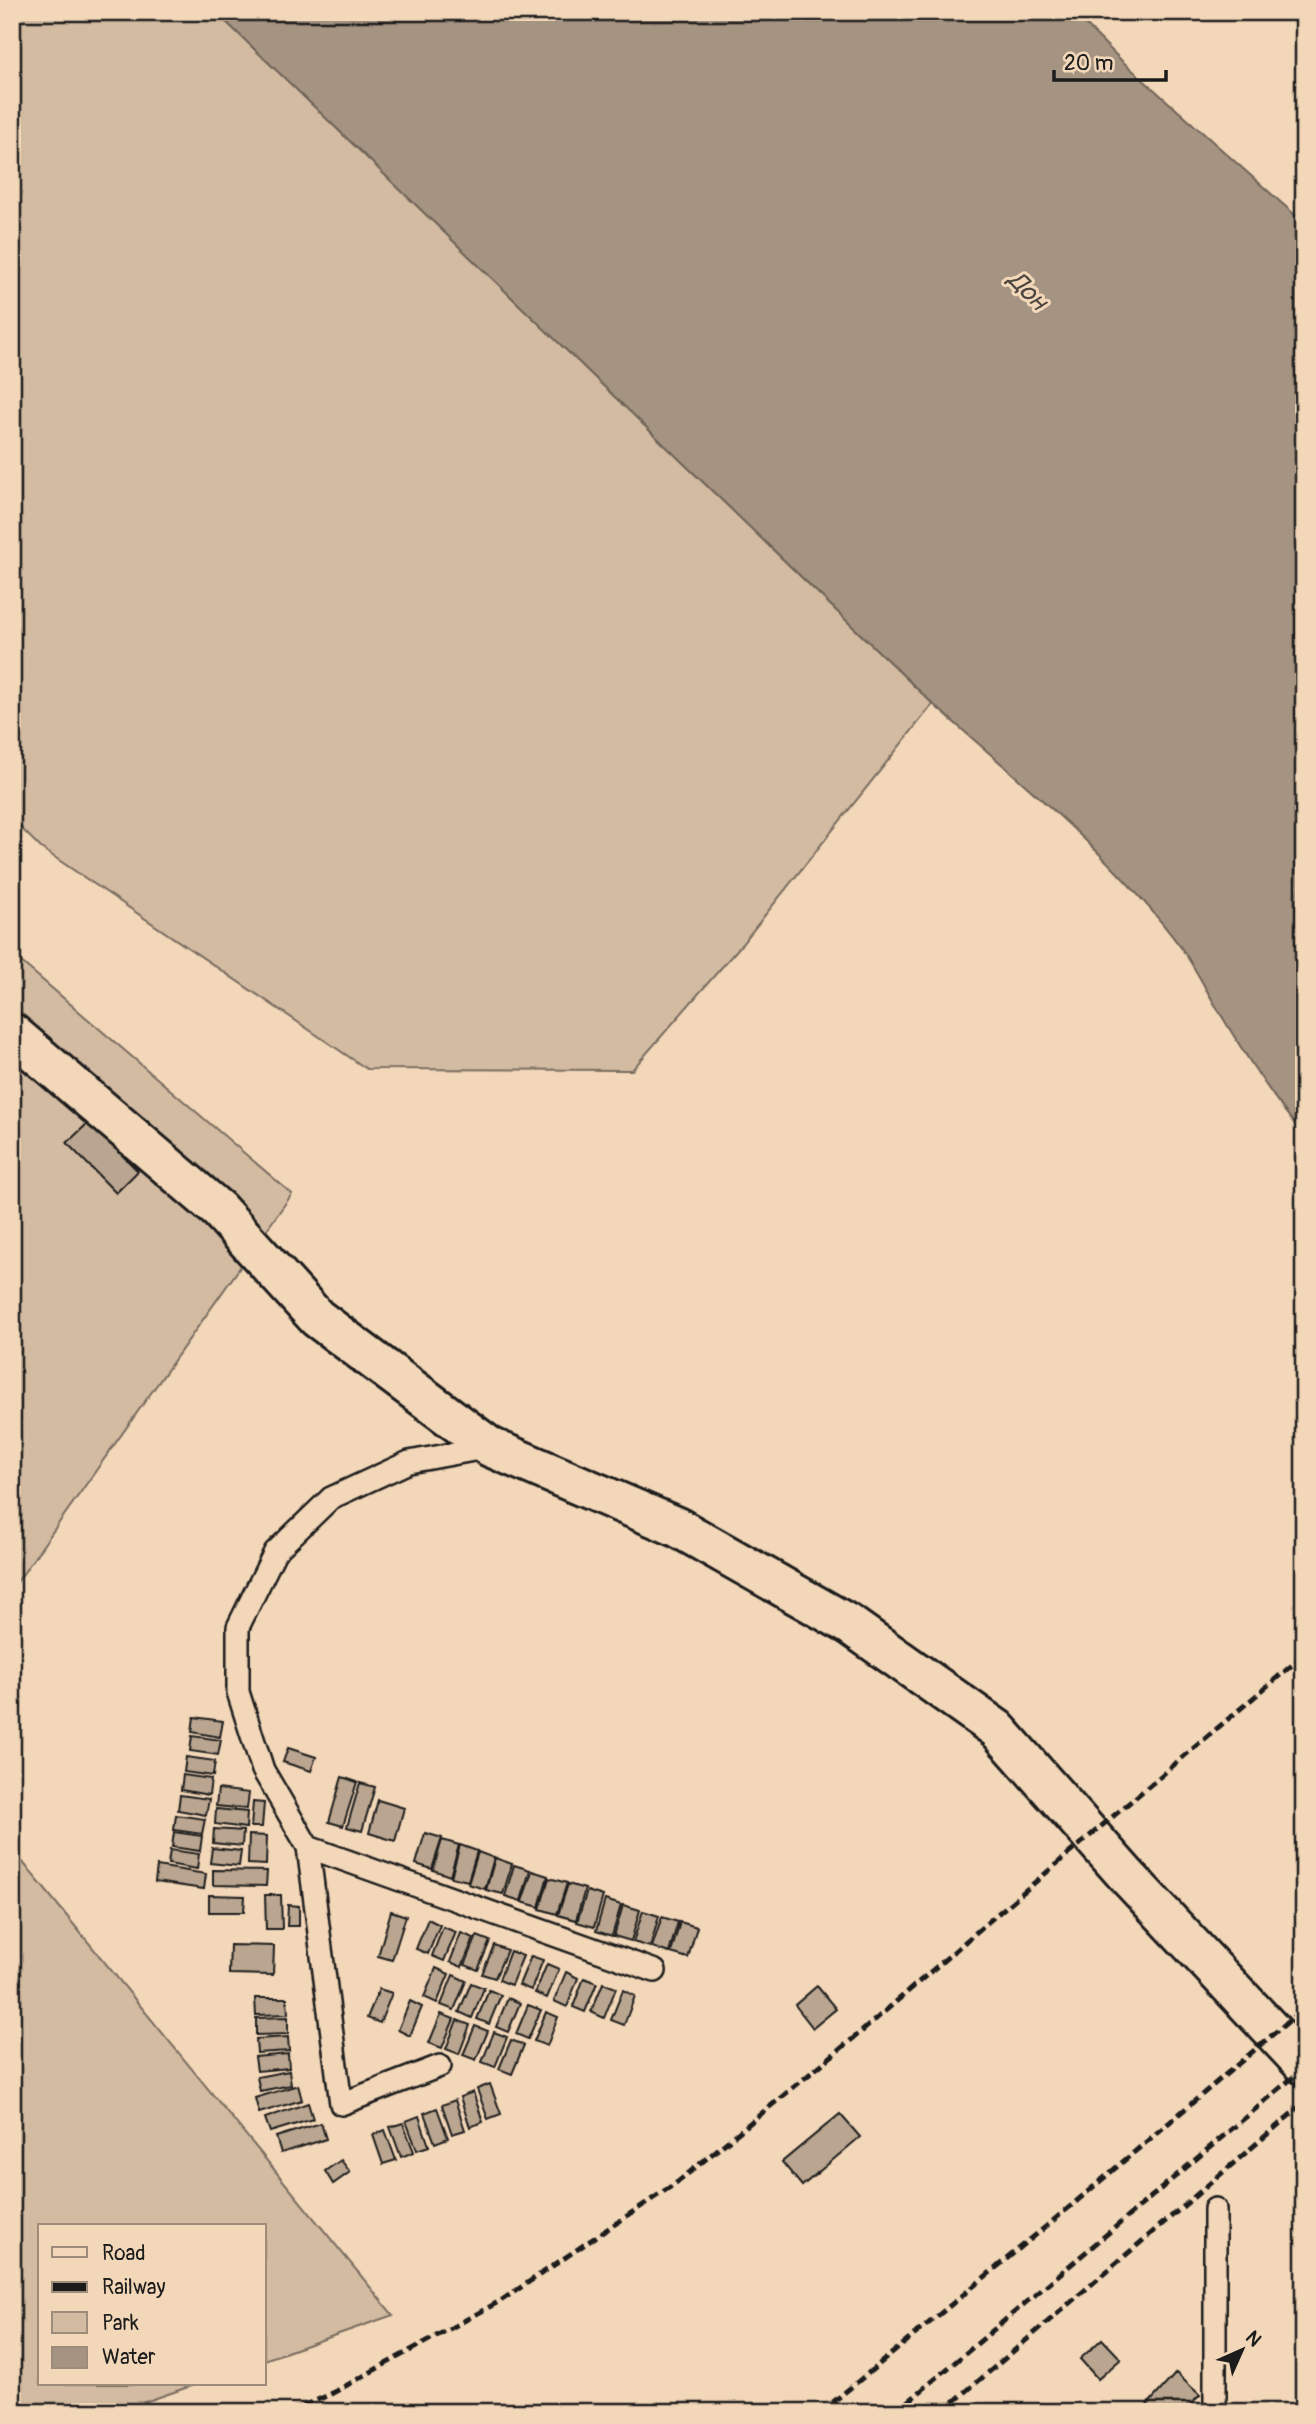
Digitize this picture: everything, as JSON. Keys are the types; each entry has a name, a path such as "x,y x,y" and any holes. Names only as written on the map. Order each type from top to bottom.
{"street":[{"path":"12,1033 219,1209 317,1318 490,1447 677,1527 850,1625 997,1729 1126,1875 1304,2065"}],"lane":[{"path":"440,2066 341,2104 308,1847 263,1770 238,1692 237,1627 275,1552 331,1498 409,1462 490,1447"},
{"path":"308,1847 655,1971"},
{"path":"1215,2209 1216,2412"}],"green space":[{"path":"12,12 216,12 933,704 742,944 632,1070 367,1069 41,848 12,819"},
{"path":"12,954 292,1194 12,1589"},
{"path":"12,1849 393,2315 266,2359 266,2224 38,2224 38,2386 191,2386 116,2412 12,2412"}],"water":[{"name":"Дон","path":"216,12 1073,12 1121,60 1304,223 1304,1135 1249,1060 1182,949 1155,915 1096,851 1032,790 933,704"}],"building":[{"path":"89,1122 138,1171 116,1193 67,1143"},
{"path":"194,1717 223,1721 220,1737 192,1732"},
{"path":"192,1736 221,1740 218,1755 190,1751"},
{"path":"288,1748 316,1757 311,1771 283,1762"},
{"path":"186,1757 215,1761 213,1776 184,1772"},
{"path":"183,1775 211,1779 209,1795 181,1790"},
{"path":"342,1777 357,1782 343,1826 329,1822"},
{"path":"360,1783 375,1787 362,1831 347,1827"},
{"path":"218,1789 249,1793 247,1809 216,1806"},
{"path":"180,1795 209,1799 206,1815 178,1810"},
{"path":"378,1800 404,1808 395,1841 369,1833"},
{"path":"253,1802 264,1803 262,1827 251,1827"},
{"path":"216,1809 247,1812 246,1828 215,1824"},
{"path":"176,1815 205,1819 202,1834 174,1830"},
{"path":"214,1829 243,1831 242,1846 213,1843"},
{"path":"174,1832 202,1836 200,1851 172,1847"},
{"path":"425,1833 442,1838 432,1869 416,1864"},
{"path":"249,1835 267,1836 266,1865 248,1864"},
{"path":"442,1840 459,1845 450,1876 433,1870"},
{"path":"460,1845 477,1851 468,1881 451,1877"},
{"path":"212,1848 241,1851 239,1866 210,1863"},
{"path":"170,1850 199,1854 197,1869 168,1864"},
{"path":"478,1852 494,1858 485,1889 468,1884"},
{"path":"495,1858 512,1864 503,1894 486,1890"},
{"path":"514,1865 530,1870 521,1901 505,1896"},
{"path":"157,1866 206,1874 204,1889 155,1882"},
{"path":"213,1870 267,1871 266,1886 213,1885"},
{"path":"532,1871 548,1876 539,1907 522,1902"},
{"path":"549,1878 567,1883 557,1914 540,1909"},
{"path":"568,1884 585,1889 576,1920 558,1915"},
{"path":"587,1891 603,1896 594,1927 577,1922"},
{"path":"209,1895 245,1896 244,1912 209,1912"},
{"path":"265,1895 281,1895 282,1929 266,1929"},
{"path":"605,1900 621,1905 612,1936 596,1931"},
{"path":"288,1905 299,1906 299,1926 287,1926"},
{"path":"623,1905 640,1910 631,1941 614,1936"},
{"path":"391,1911 406,1916 392,1960 378,1956"},
{"path":"643,1911 659,1916 650,1947 633,1942"},
{"path":"662,1917 678,1922 669,1953 652,1947"},
{"path":"428,1919 440,1925 428,1954 416,1949"},
{"path":"680,1922 697,1927 688,1958 671,1953"},
{"path":"443,1927 456,1932 444,1961 432,1956"},
{"path":"461,1933 474,1938 462,1967 450,1962"},
{"path":"477,1936 490,1941 478,1970 465,1965"},
{"path":"230,1945 274,1946 273,1975 229,1974"},
{"path":"494,1945 507,1950 495,1978 482,1974"},
{"path":"510,1951 523,1956 511,1985 499,1980"},
{"path":"531,1956 543,1960 531,1990 519,1985"},
{"path":"547,1964 559,1969 547,1998 535,1993"},
{"path":"436,1968 449,1974 437,2003 424,1997"},
{"path":"566,1972 578,1978 567,2007 554,2001"},
{"path":"453,1975 466,1981 454,2010 441,2005"},
{"path":"584,1978 597,1983 585,2012 573,2007"},
{"path":"471,1983 484,1988 472,2018 459,2012"},
{"path":"603,1983 616,1988 604,2018 591,2012"},
{"path":"817,1986 836,2009 813,2028 795,2005"},
{"path":"379,1989 392,1993 380,2023 367,2018"},
{"path":"489,1990 501,1995 489,2024 477,2019"},
{"path":"623,1990 635,1996 624,2025 611,2020"},
{"path":"255,1998 287,1998 288,2014 256,2015"},
{"path":"508,1998 520,2003 508,2032 496,2027"},
{"path":"410,2001 422,2007 410,2036 398,2030"},
{"path":"528,2005 541,2010 528,2039 516,2034"},
{"path":"546,2012 558,2017 547,2046 534,2041"},
{"path":"441,2014 454,2019 442,2048 429,2043"},
{"path":"288,2017 288,2034 256,2035 256,2018"},
{"path":"457,2020 470,2025 459,2054 446,2049"},
{"path":"475,2026 488,2031 476,2060 463,2055"},
{"path":"494,2032 507,2037 495,2067 482,2062"},
{"path":"288,2037 289,2051 257,2053 256,2039"},
{"path":"511,2040 524,2045 512,2074 499,2069"},
{"path":"288,2054 289,2068 257,2071 255,2057"},
{"path":"289,2071 291,2085 260,2091 257,2077"},
{"path":"490,2084 501,2114 488,2119 477,2089"},
{"path":"298,2085 302,2100 259,2113 255,2098"},
{"path":"473,2092 483,2122 470,2127 460,2097"},
{"path":"455,2100 465,2130 452,2134 442,2105"},
{"path":"308,2103 313,2119 270,2132 265,2118"},
{"path":"437,2108 448,2138 435,2143 424,2113"},
{"path":"840,2114 860,2137 802,2186 782,2162"},
{"path":"419,2116 429,2146 417,2150 406,2121"},
{"path":"321,2123 326,2139 281,2153 276,2137"},
{"path":"403,2123 414,2152 401,2157 390,2127"},
{"path":"385,2130 396,2160 383,2164 373,2135"},
{"path":"341,2160 350,2172 333,2184 325,2171"},
{"path":"1102,2339 1121,2359 1098,2379 1080,2359"},
{"path":"1176,2373 1200,2395 1184,2412 1141,2412"}],"railway":[{"path":"289,2412 329,2395 502,2300 679,2181 861,2032 1304,1655"},
{"path":"821,2412 1072,2205 1304,2008"},
{"path":"896,2412 1304,2068"},
{"path":"942,2412 1304,2103"}]}
